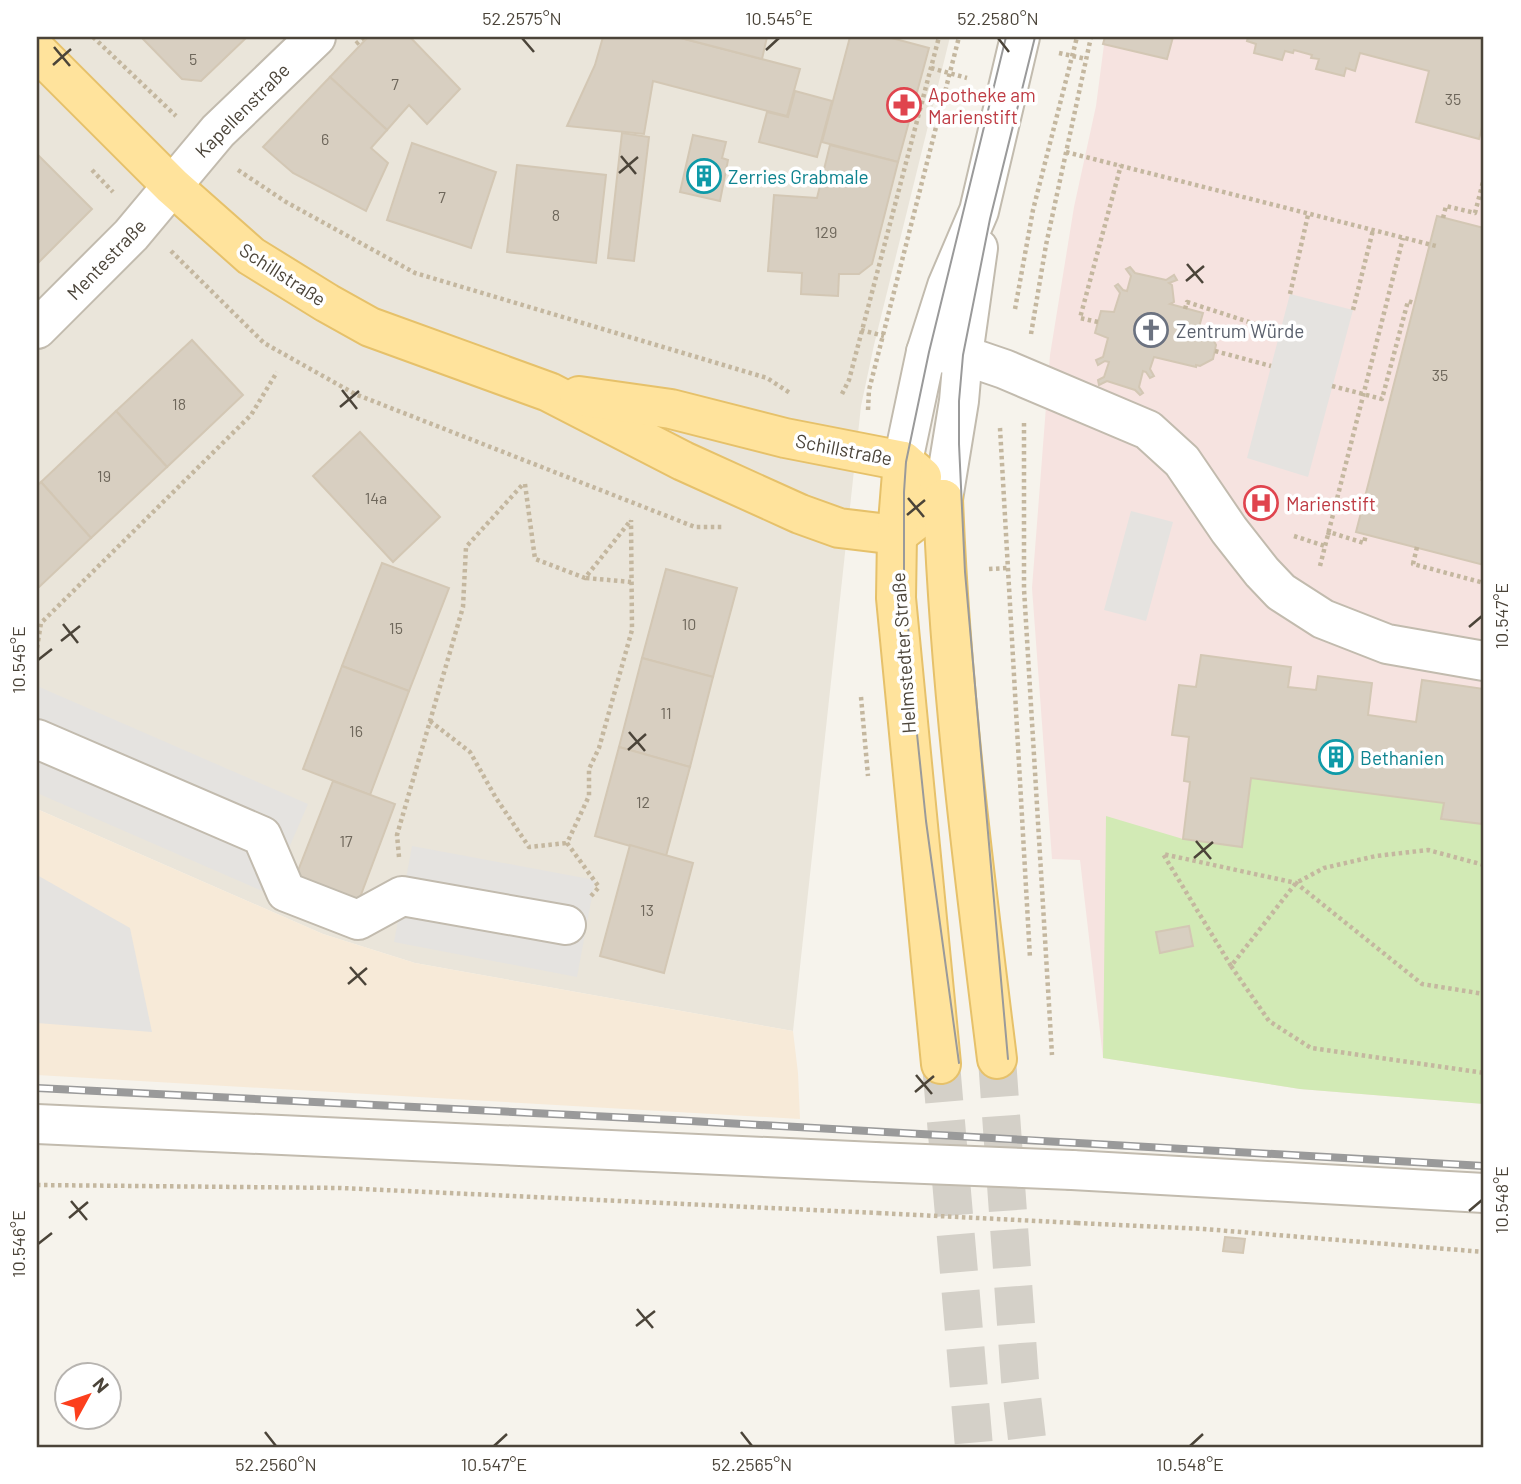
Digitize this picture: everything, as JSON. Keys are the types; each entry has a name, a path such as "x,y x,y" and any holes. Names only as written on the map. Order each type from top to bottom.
{"main road":[{"name":"Schillstraße","path":"37,51 172,186 251,256 338,309 370,327 548,391 683,461 800,514 839,528 897,535"},
{"name":"Schillstraße","path":"548,391 671,409 785,438 904,461 943,499"},
{"name":"Helmstedter Straße","path":"904,461 897,535 896,598 941,1064"},
{"name":"Helmstedter Straße","path":"943,499 946,595 959,731 997,1059"},
{"path":"897,535 943,499"}],"street":[{"name":"Kapellenstraße","path":"172,186 218,131 316,37"},
{"name":"Helmstedter Straße","path":"904,461 944,353 978,247 979,211 1036,44"},
{"name":"Mentestraße","path":"37,329 142,222 172,186"},
{"name":"Helmstedter Straße","path":"943,499 959,401 944,353"},
{"path":"944,353 1017,357 1148,430 1182,461 1229,530 1262,572 1281,592 1314,614 1387,644 1484,661"},
{"path":"37,738 262,836 286,892 358,920 402,897 566,925"},
{"path":"37,1124 1072,1170 1484,1193"}],"path":[{"path":"842,394 852,367 939,37"},
{"path":"867,418 869,390 959,37"},
{"path":"1017,357 1033,210 1077,37"},
{"path":"1030,960 1000,449 1000,409 1017,357 1046,245 1091,37"},
{"path":"1036,44 1086,59"},
{"path":"931,68 970,79"},
{"path":"1066,152 1436,246"},
{"path":"83,160 264,343 355,394 695,527"},
{"path":"1098,322 1080,318 1121,165"},
{"path":"1443,218 1446,206 1475,213 1484,178"},
{"path":"1290,293 1308,215"},
{"path":"1353,310 1373,230"},
{"path":"1314,614 1316,582 1403,238"},
{"path":"415,273 767,377 787,393 800,397"},
{"path":"1332,386 1382,398 1408,301 1414,303"},
{"path":"1185,309 1187,302 1280,332"},
{"path":"1215,351 1271,366"},
{"path":"37,648 41,623 251,415 277,372"},
{"path":"1024,417 1024,589 1052,1055"},
{"path":"402,897 397,835 463,607 466,547 524,483 535,559 585,578 631,582"},
{"path":"567,843 589,796 589,769 599,748 632,630 631,520 585,578"},
{"path":"1325,546 1329,533 1364,543 1366,534"},
{"path":"1294,536 1325,546"},
{"path":"1418,547 1413,564 1484,583"},
{"path":"430,721 470,752 528,847 567,843"},
{"path":"566,925 599,887 567,843"},
{"path":"1231,966 1296,883 1324,868 1376,856 1428,850 1484,865"},
{"path":"1484,993 1422,984 1296,883 1163,854 1231,966 1269,1021 1311,1048 1484,1073"},
{"path":"37,1185 341,1188 1203,1229 1484,1252"}],"shaded area":[{"path":"37,37 950,37 861,406 793,1031 415,963 323,934 37,809"},
{"name":"Marienstift","path":"1105,37 1484,37 1484,1104 1300,1089 1103,1058 1080,860 1052,859 1032,588 1050,355 1074,207 1096,106"},
{"path":"1290,294 1353,310 1308,477 1247,458"},
{"path":"1131,511 1173,522 1146,621 1104,610"},
{"path":"37,686 308,804 269,894 37,793"},
{"path":"37,809 323,934 415,963 793,1031 800,1119 37,1075"},
{"path":"412,846 595,880 577,977 394,942"},
{"path":"37,875 130,928 152,1032 37,1023"}],"green space":[{"path":"1251,778 1444,803 1441,818 1483,824 1484,814 1484,1104 1300,1089 1103,1058 1106,816 1183,839 1242,847"}],"building":[{"path":"141,37 247,37 201,81 182,79"},
{"path":"368,37 410,37 460,89 427,124 409,105 387,130 330,77"},
{"path":"603,37 677,37 800,69 787,116 653,81 644,134 567,126 595,65"},
{"path":"677,37 767,37 762,59"},
{"path":"850,37 888,37 929,48 898,162 822,142"},
{"path":"1105,37 1173,37 1167,59 1103,44"},
{"path":"1248,37 1484,37 1484,119 1479,139 1416,122 1429,71 1360,53 1355,71 1346,68 1344,76 1316,69 1319,59 1294,50 1293,53 1285,51 1282,60 1254,53 1256,44 1247,41"},
{"path":"330,77 387,130 371,148 388,163 366,211 293,173 263,147"},
{"path":"795,91 832,101 817,157 759,142 767,112 788,117"},
{"path":"622,133 649,137 634,261 608,258"},
{"name":"Zerries Grabmale","path":"693,135 726,142 722,158 728,160 720,201 680,192"},
{"path":"412,143 496,172 471,248 387,220"},
{"path":"830,145 898,162 872,264 859,274 839,274 838,296 801,294 802,273 768,271 774,195 817,198"},
{"path":"39,156 92,209 37,264 37,158"},
{"path":"517,165 606,175 596,263 507,252"},
{"path":"1437,216 1484,228 1484,465 1481,480 1484,481 1484,565 1356,532"},
{"name":"Zentrum Würde","path":"1130,267 1135,273 1166,280 1174,275 1177,280 1169,283 1172,285 1174,302 1170,304 1203,313 1199,327 1206,328 1205,332 1209,332 1216,345 1213,359 1196,367 1154,357 1150,369 1154,376 1150,378 1143,371 1139,387 1143,393 1140,395 1135,390 1107,381 1099,385 1098,380 1104,377 1109,362 1098,365 1096,360 1103,357 1108,338 1095,333 1101,311 1114,312 1120,293 1115,286 1118,284 1127,291 1131,276 1126,269"},
{"path":"192,340 243,395 167,467 116,411"},
{"path":"116,411 167,467 91,538 41,482"},
{"path":"360,432 440,517 393,562 313,476"},
{"path":"41,482 91,538 37,589 37,486"},
{"path":"382,563 449,588 409,691 342,666"},
{"path":"666,569 737,588 713,677 642,658"},
{"name":"Bethanien","path":"1201,655 1291,667 1288,687 1316,690 1318,676 1372,683 1368,715 1416,722 1422,680 1484,689 1483,824 1441,819 1444,803 1251,778 1242,847 1183,839 1190,782 1184,781 1189,737 1172,735 1179,685 1196,687"},
{"path":"642,658 713,677 690,767 619,747"},
{"path":"342,666 409,691 370,795 303,769"},
{"path":"619,747 690,767 666,856 595,836"},
{"path":"333,781 395,804 359,900 296,876"},
{"path":"630,845 693,863 664,973 600,956"},
{"path":"1189,926 1193,946 1160,953 1156,932"},
{"path":"1225,1237 1245,1239 1243,1253 1223,1251"}],"tunnel":[{"path":"997,1059 1020,1380 1028,1447"},
{"path":"941,1064 974,1447"}],"tram line":[{"path":"959,1063 917,734 904,577 904,492 906,462 929,352 1006,37"},
{"path":"1008,1059 965,572 959,401 963,355 990,219 1035,37"}],"railway":[{"path":"37,1088 673,1120 1484,1166"}],"place":[{"name":"Apotheke am Marienstift","path":"904,105"},
{"name":"Zerries Grabmale","path":"704,176"},
{"name":"Zentrum Würde","path":"1151,330"},
{"name":"Marienstift","path":"1261,503"},
{"name":"Bethanien","path":"1336,757"}]}
